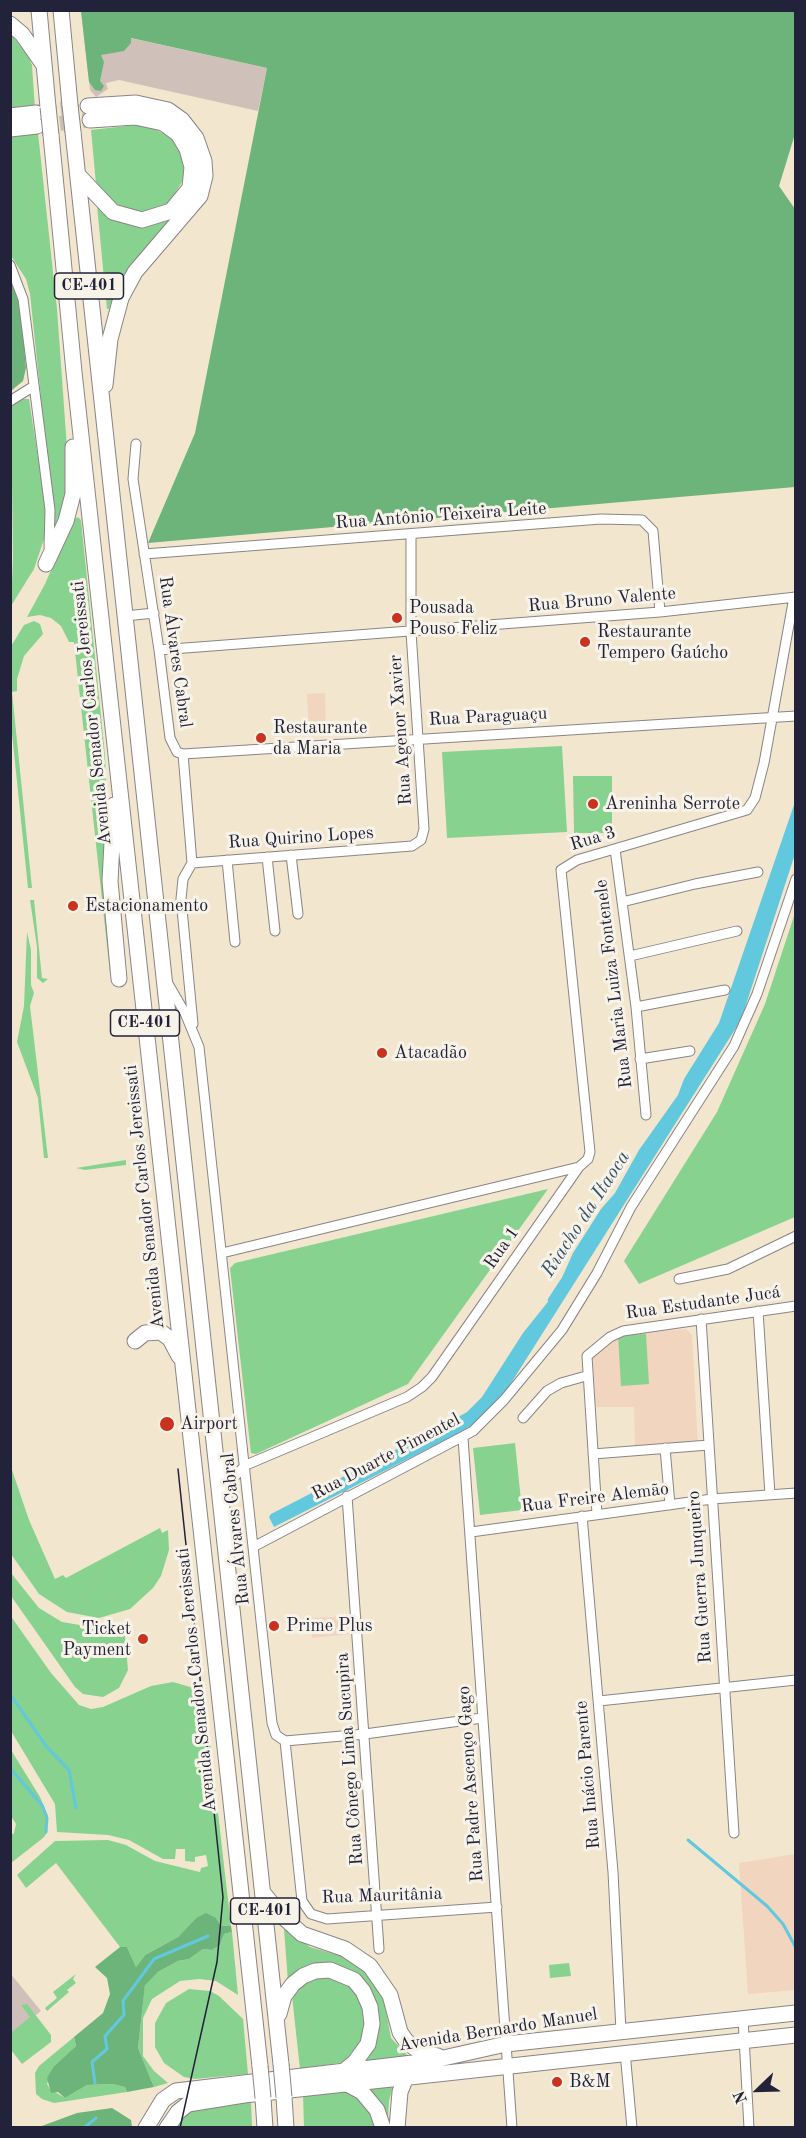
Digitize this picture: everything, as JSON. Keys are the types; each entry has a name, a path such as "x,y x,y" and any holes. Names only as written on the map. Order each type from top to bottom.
{"main road":[{"name":"Avenida Senador Carlos Jereissati","path":"39,10 44,65 40,115 51,135 74,372 265,2127"},
{"name":"CE-401","path":"61,10 285,2097 286,2127"},
{"path":"10,24 22,34 44,65"},
{"path":"78,175 113,212 142,220 171,211 190,188 192,167 187,150 178,134 163,123 135,117 89,113 136,103 168,110 182,120 196,138 204,161 206,176 200,196 135,272 121,298 110,339 108,377 101,397"},
{"path":"10,116 40,115"},
{"path":"10,129 40,115"},
{"path":"46,564 66,521 73,494 71,428 75,407 74,372"},
{"path":"117,763 110,881 119,979"},
{"path":"135,1341 146,1333 162,1332 170,1339 183,1363"},
{"path":"263,1893 281,1915 302,1934 345,1949 370,1966 390,1995 400,2032 406,2041 420,2052 447,2058"},
{"path":"277,2023 285,1996 303,1976 315,1971 330,1970 354,1980 363,1991 370,2007 372,2024 368,2044 346,2077 377,2110 383,2127"},
{"name":"Avenida Bernardo Manuel","path":"167,2127 178,2112 188,2104 447,2058 506,2044 795,2013"},
{"name":"Avenida Bernardo Manuel","path":"146,2127 163,2100 176,2091 206,2086 346,2077 406,2077 508,2064 795,2035"},
{"path":"397,2127 400,2092 406,2077"}],"street":[{"path":"10,265 16,275 23,299 50,510 51,532 46,564"},
{"path":"10,401 34,386"},
{"name":"Rua Álvares Cabral","path":"136,444 133,479 154,613 170,738 177,753 183,754 192,863 183,879 181,899 194,1033"},
{"name":"Rua Antônio Teixeira Leite","path":"144,554 601,519 642,520 653,531 660,612"},
{"name":"Rua Agenor Xavier","path":"411,535 411,632 424,829 421,840 412,846"},
{"path":"774,717 795,597"},
{"name":"Rua Bruno Valente","path":"159,650 660,612 795,597"},
{"path":"125,616 154,613"},
{"name":"Rua Paraguaçu","path":"183,754 795,716"},
{"name":"Rua 3","path":"563,867 615,849 747,810 755,798 774,717"},
{"name":"Rua Quirino Lopes","path":"192,863 412,846"},
{"name":"Rua Maria Luiza Fontenele","path":"615,849 636,1007 646,1115"},
{"path":"291,855 298,914"},
{"path":"267,857 275,931"},
{"path":"227,860 236,942"},
{"name":"Rua 1","path":"223,1523 228,1487 246,1465 407,1397 422,1388 579,1167 585,1164 590,1152 560,875 563,867"},
{"path":"622,902 758,872"},
{"name":"Rua Duarte Pimentel","path":"255,1546 473,1431 504,1400 562,1330 597,1273 631,1207 734,1046 757,994 795,879"},
{"path":"630,956 737,931"},
{"name":"Rua Álvares Cabral","path":"165,980 194,1033 199,1047 255,1546 272,1723 276,1735 285,1741 302,1901 306,1910"},
{"path":"636,1007 725,990"},
{"path":"640,1059 690,1051"},
{"path":"222,1252 579,1167"},
{"path":"679,1280 728,1269 795,1236"},
{"name":"Rua Estudante Jucá","path":"586,1376 587,1356 609,1337 623,1331 795,1306"},
{"path":"758,1311 770,1495"},
{"name":"Rua Guerra Junqueiro","path":"701,1319 734,1833"},
{"path":"523,1418 547,1391 561,1383 586,1376 597,1514"},
{"name":"Rua Padre Ascenço Gago","path":"463,1438 512,2127"},
{"path":"593,1454 709,1445"},
{"path":"665,1448 670,1505"},
{"name":"Rua Freire Alemão","path":"471,1532 712,1499 795,1493"},
{"name":"Rua Cônego Lima Sucupira","path":"347,1496 379,1949"},
{"name":"Rua Inácio Parente","path":"582,1516 613,1872 621,2031"},
{"path":"599,1701 795,1680"},
{"path":"285,1741 365,1734 482,1718"},
{"name":"Rua Mauritânia","path":"306,1910 316,1917 327,1918 497,1907"},
{"path":"743,2019 749,2127"},
{"path":"625,2052 632,2127"}],"shaded area":[{"path":"81,11 107,33 267,68 258,111 119,80 106,83 108,89 96,97 90,90"},
{"path":"325,693 326,732 309,733 307,694"},
{"path":"686,1329 692,1335 698,1444 635,1447 634,1407 596,1407 592,1356 617,1335"},
{"path":"349,1616 351,1634 312,1638 311,1618"},
{"path":"795,1854 795,1990 748,1994 739,1863"},
{"path":"10,1973 41,2011 11,2035 10,2035"}],"green space":[{"path":"81,11 795,11 795,134 779,186 795,209 795,487 148,543 195,433 267,68 131,38 131,43 124,51 101,55 104,62 100,81 104,86 101,91 95,90 89,82"},
{"path":"10,33 28,55 32,65 35,109 11,111"},
{"path":"144,124 171,137 181,151 184,170 182,182 170,201 160,208 141,214 116,206 96,184 91,130"},
{"path":"38,133 57,309 67,448 68,487 53,539 54,521 30,294 26,279 11,256 10,136"},
{"path":"189,197 136,260 122,280 107,309 97,206 121,222 131,225"},
{"path":"10,274 20,301 26,368 23,381 11,391"},
{"path":"19,399 29,399 47,517 46,533 34,569 11,606 13,558 11,406"},
{"path":"78,517 81,520 105,755 113,972 110,973 74,642 69,642 61,626 51,618 40,615 27,617 45,584 73,520"},
{"path":"34,621 40,624 43,634 24,656 17,679 17,691 12,692 32,888 28,888 11,724 10,648 24,625"},
{"path":"562,746 567,832 447,838 442,752"},
{"name":"Areninha Serrote","path":"573,776 612,776 612,833 574,833"},
{"path":"30,900 34,900 42,978 48,979 43,983 37,978 37,947"},
{"path":"795,913 795,1217 639,1284 624,1261 717,1112 765,1004"},
{"path":"27,932 31,950 31,985 34,993 30,1006 48,1158 44,1158 38,1098 17,1042 24,1006"},
{"path":"126,1160 126,1165 85,1170 76,1168"},
{"path":"548,1189 408,1384 256,1454 251,1453 230,1268 235,1263"},
{"path":"646,1334 649,1384 621,1386 618,1335"},
{"path":"515,1443 522,1510 480,1515 473,1448"},
{"path":"11,1467 29,1520 55,1579 63,1575 66,1578 160,1528 162,1533 168,1530 169,1550 161,1576 153,1588 130,1609 99,1618 67,1612 39,1594 11,1554"},
{"path":"11,1573 39,1608 62,1622 98,1628 124,1625 128,1670 119,1688 103,1697 83,1694 75,1687 11,1596"},
{"path":"10,1615 51,1673 79,1705 91,1709 103,1707 151,1686 173,1682 204,1691 231,1926 221,1926 216,1918 196,1918 178,1937 145,1955 136,1967 127,1947 120,1947 56,1863 26,1888 17,1875 55,1841 108,1840 126,1845 155,1861 200,1872 201,1868 208,1866 206,1855 195,1857 195,1862 185,1861 185,1849 176,1849 175,1859 163,1859 129,1840 108,1835 57,1832 55,1804 11,1731"},
{"path":"11,1750 40,1797 48,1816 47,1833 11,1863 11,1835 14,1833 16,1824 11,1816"},
{"path":"206,1913 216,1918 221,1926 231,1926 232,1932 224,1934 220,1945 212,1950 203,1949 189,1959 178,1961 158,1972 145,1985 138,2048 154,2087 127,2092 125,2087 112,2084 87,2085 65,2098 58,2092 51,2093 47,2078 54,2066 76,2046 74,2037 103,2013 110,1994 107,1978 95,1967 120,1947 127,1947 136,1967 145,1955 178,1937 196,1918"},
{"path":"284,1929 310,1947 345,1957 362,1968 375,1983 384,2000 391,2038 408,2056 364,2061 376,2036 350,1972 288,1982"},
{"path":"232,1932 238,1995 216,1981 199,1979 180,1981 152,1999 143,2018 143,2056 154,2071 168,2083 154,2087 138,2048 145,1984 158,1972 178,1961 189,1959 203,1949 212,1950 220,1945 224,1934"},
{"path":"569,1963 571,1976 550,1978 549,1965"},
{"path":"76,1974 73,1979 76,1983 67,1990 69,1992 47,2011 45,2008 57,1998 53,1992"},
{"path":"325,1976 347,1984 362,2004 366,2024 360,2047 345,2062 300,2069 292,1996 297,1989 313,1979"},
{"path":"189,1989 210,1991 219,1996 243,2019 248,2074 195,2079 184,2077 164,2063 155,2047 155,2023 166,2003"},
{"path":"27,2004 51,2035 51,2042 22,2064 11,2050 11,2033 30,2017 21,2005"},
{"path":"74,2037 76,2046 54,2066 47,2084 50,2089 65,2098 87,2085 112,2084 125,2087 127,2092 54,2103 36,2094 35,2073 39,2066"},
{"path":"393,2086 388,2120 378,2099 367,2089"},
{"path":"345,2090 357,2096 370,2109 377,2127 304,2127 303,2094"},
{"path":"251,2100 252,2127 171,2128 184,2112"},
{"path":"112,2108 131,2120 132,2127 39,2127 77,2113"}],"water":[{"path":"795,802 795,854 741,1020 506,1391 479,1420 465,1430 274,1527 269,1517 271,1514 451,1421 467,1412 482,1397 523,1333 555,1293 573,1253 601,1209 615,1193 639,1150 678,1095 684,1079 719,1023"}],"waterway":[{"name":"Riacho da Itaoca","path":"549,1300 562,1280"},
{"path":"10,1694 46,1746 69,1770 76,1808"},
{"path":"10,1768 42,1805 47,1818 46,1832"},
{"path":"688,1840 767,1906 783,1924 796,1948"},
{"name":"Riacho da Itaoca","path":"95,2083 92,2062 107,2049 105,2036 124,2015 123,2001 154,1959 208,1936"},
{"name":"Riacho da Itaoca","path":"84,2128 96,2118"}],"tunnel":[{"path":"38,112 88,106"},
{"path":"37,126 90,120"}],"tram line":[{"path":"178,1469 223,1897 217,1962 180,2128"}],"place":[{"name":"Pousada Pouso Feliz","path":"397,618"},
{"name":"Restaurante Tempero Gaúcho","path":"585,642"},
{"name":"Restaurante da Maria","path":"261,738"},
{"name":"Areninha Serrote","path":"593,804"},
{"name":"Estacionamento","path":"73,906"},
{"name":"Atacadão","path":"382,1053"},
{"name":"Airport","path":"167,1424"},
{"name":"Prime Plus","path":"274,1626"},
{"name":"Ticket Payment","path":"143,1639"},
{"name":"B&M","path":"557,2082"}]}
